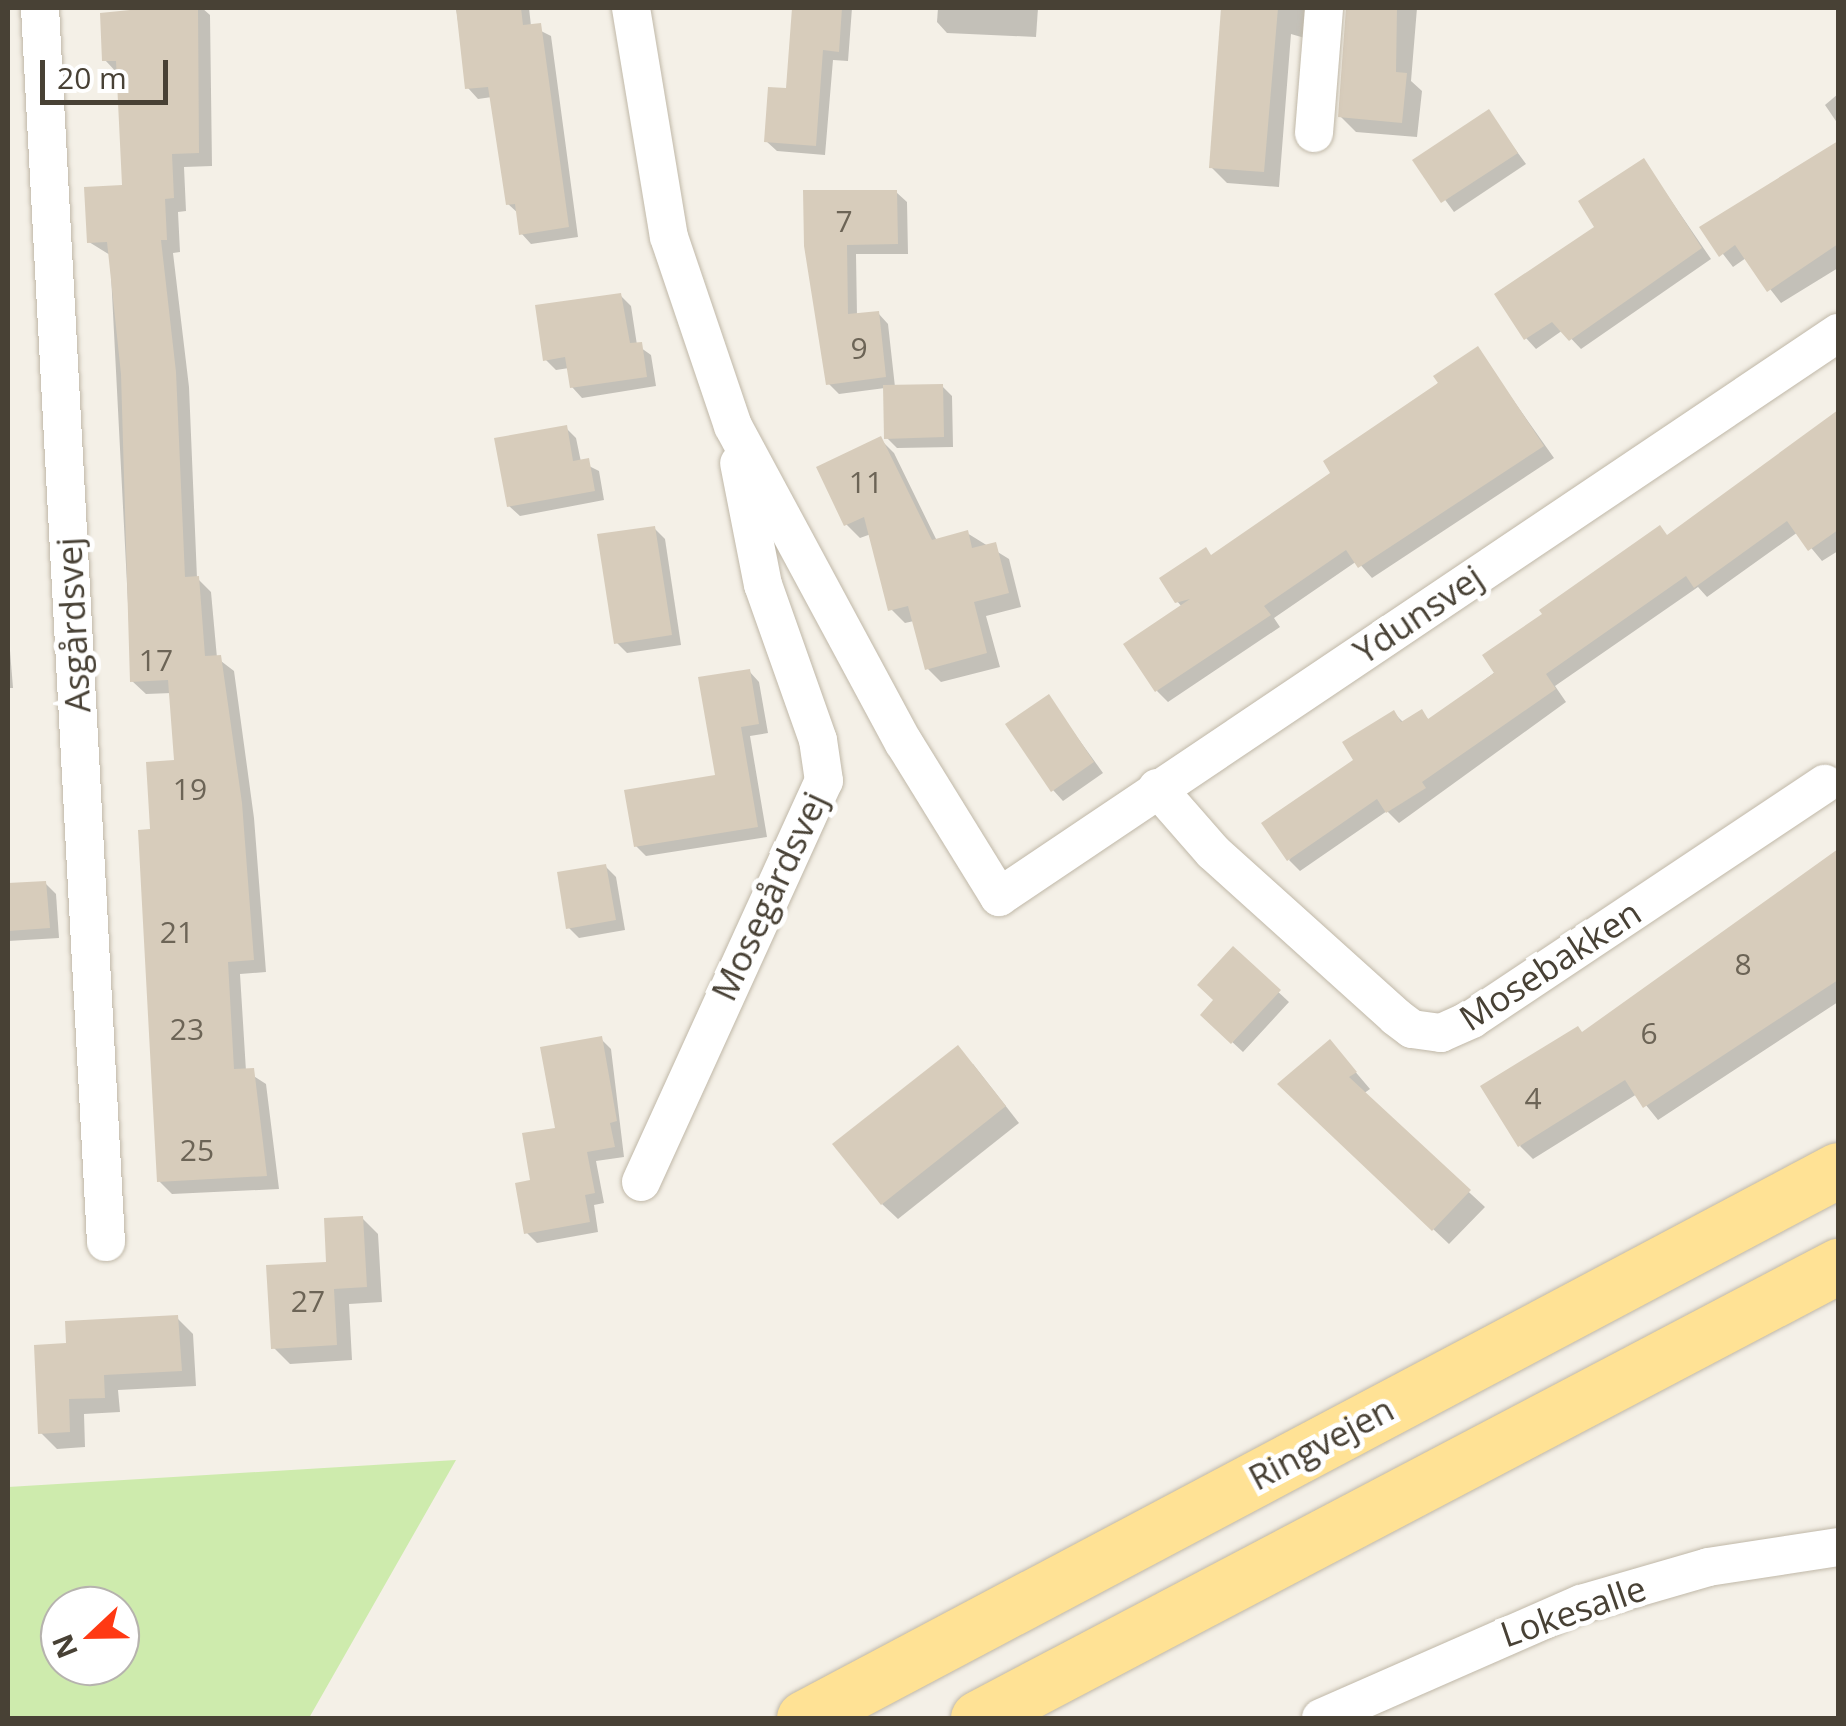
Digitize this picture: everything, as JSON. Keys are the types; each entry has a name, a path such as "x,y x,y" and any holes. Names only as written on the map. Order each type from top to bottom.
{"main road":[{"name":"Ringvejen","path":"804,1718 1838,1170"},
{"path":"978,1718 1838,1266"}],"street":[{"name":"Asgårdsvej","path":"40,8 106,1242"},
{"name":"Mosegårdsvej","path":"631,8 669,237 733,426 763,584 818,740 824,780 641,1182"},
{"path":"1314,134 1324,8"},
{"name":"Ydunsvej","path":"999,897 1838,333"},
{"name":"Mosegårdsvej","path":"733,426 886,710 999,897"},
{"name":"Mosebakken","path":"1158,788 1213,852 1396,1018 1412,1029 1441,1033 1472,1019 1825,784"},
{"name":"Lokesalle","path":"1321,1718 1581,1604 1708,1567 1838,1547"}],"green space":[{"path":"456,1460 309,1718 8,1718 8,1487"}],"building":[{"path":"198,8 199,153 172,154 174,198 165,199 167,240 161,240 176,372 185,577 199,576 205,656 221,655 242,803 254,960 228,962 234,1069 254,1068 267,1176 157,1182 138,830 150,829 146,762 174,760 168,680 130,682 121,374 107,242 87,243 84,187 122,185 116,61 102,61 100,13"},
{"path":"456,8 521,8 523,25 541,23 569,227 519,235 515,204 506,205 488,87 465,89"},
{"path":"792,8 842,8 839,52 823,50 816,146 764,142 768,87 786,88"},
{"path":"1221,8 1278,8 1264,172 1209,168"},
{"path":"1346,8 1397,8 1396,72 1407,73 1402,123 1338,117"},
{"path":"1489,109 1518,153 1441,203 1412,160"},
{"path":"1838,141 1838,244 1767,292 1735,245 1719,257 1699,227"},
{"path":"1644,158 1702,248 1569,341 1552,322 1524,340 1494,294 1594,227 1578,201"},
{"path":"803,190 897,190 898,244 847,245 848,314 879,311 886,377 826,385 804,246"},
{"path":"621,293 630,343 642,342 647,377 570,388 565,357 543,361 535,305"},
{"path":"1478,346 1544,446 1358,568 1346,550 1264,606 1271,615 1155,692 1123,644 1190,599 1175,603 1159,578 1206,547 1211,555 1330,473 1323,461 1438,383 1433,376"},
{"path":"943,384 944,437 884,439 883,385"},
{"path":"1838,410 1838,530 1808,551 1787,521 1694,588 1686,576 1546,674 1556,689 1422,782 1426,788 1386,813 1377,799 1287,861 1261,823 1353,760 1342,742 1394,710 1401,722 1422,709 1428,719 1494,673 1482,655 1542,614 1539,610 1660,525 1667,535"},
{"path":"567,425 573,461 589,458 595,491 507,507 494,438"},
{"path":"881,436 932,540 968,530 972,548 996,542 1009,593 974,602 987,653 925,670 908,606 888,611 864,517 844,526 816,467"},
{"path":"655,526 672,635 614,644 597,534"},
{"path":"750,669 759,724 741,727 758,827 634,847 624,790 715,775 698,677"},
{"path":"1049,694 1094,762 1051,792 1005,724"},
{"path":"1838,849 1838,980 1643,1108 1625,1080 1518,1147 1480,1086 1578,1026 1582,1032"},
{"path":"606,864 616,920 566,929 557,872"},
{"path":"46,881 50,928 8,931 8,883"},
{"path":"1233,946 1281,990 1231,1044 1200,1015 1213,1000 1197,985"},
{"path":"602,1036 617,1121 610,1123 615,1147 587,1152 595,1193 585,1195 590,1222 524,1234 515,1183 530,1180 522,1133 555,1128 540,1047"},
{"path":"1330,1039 1357,1072 1349,1077 1471,1190 1432,1231 1277,1084"},
{"path":"958,1045 1006,1106 881,1205 832,1144"},
{"path":"363,1216 367,1287 334,1289 337,1345 271,1349 266,1265 326,1262 324,1218"},
{"path":"178,1315 182,1371 104,1375 105,1398 69,1399 70,1432 38,1434 34,1345 66,1343 65,1321"}]}
